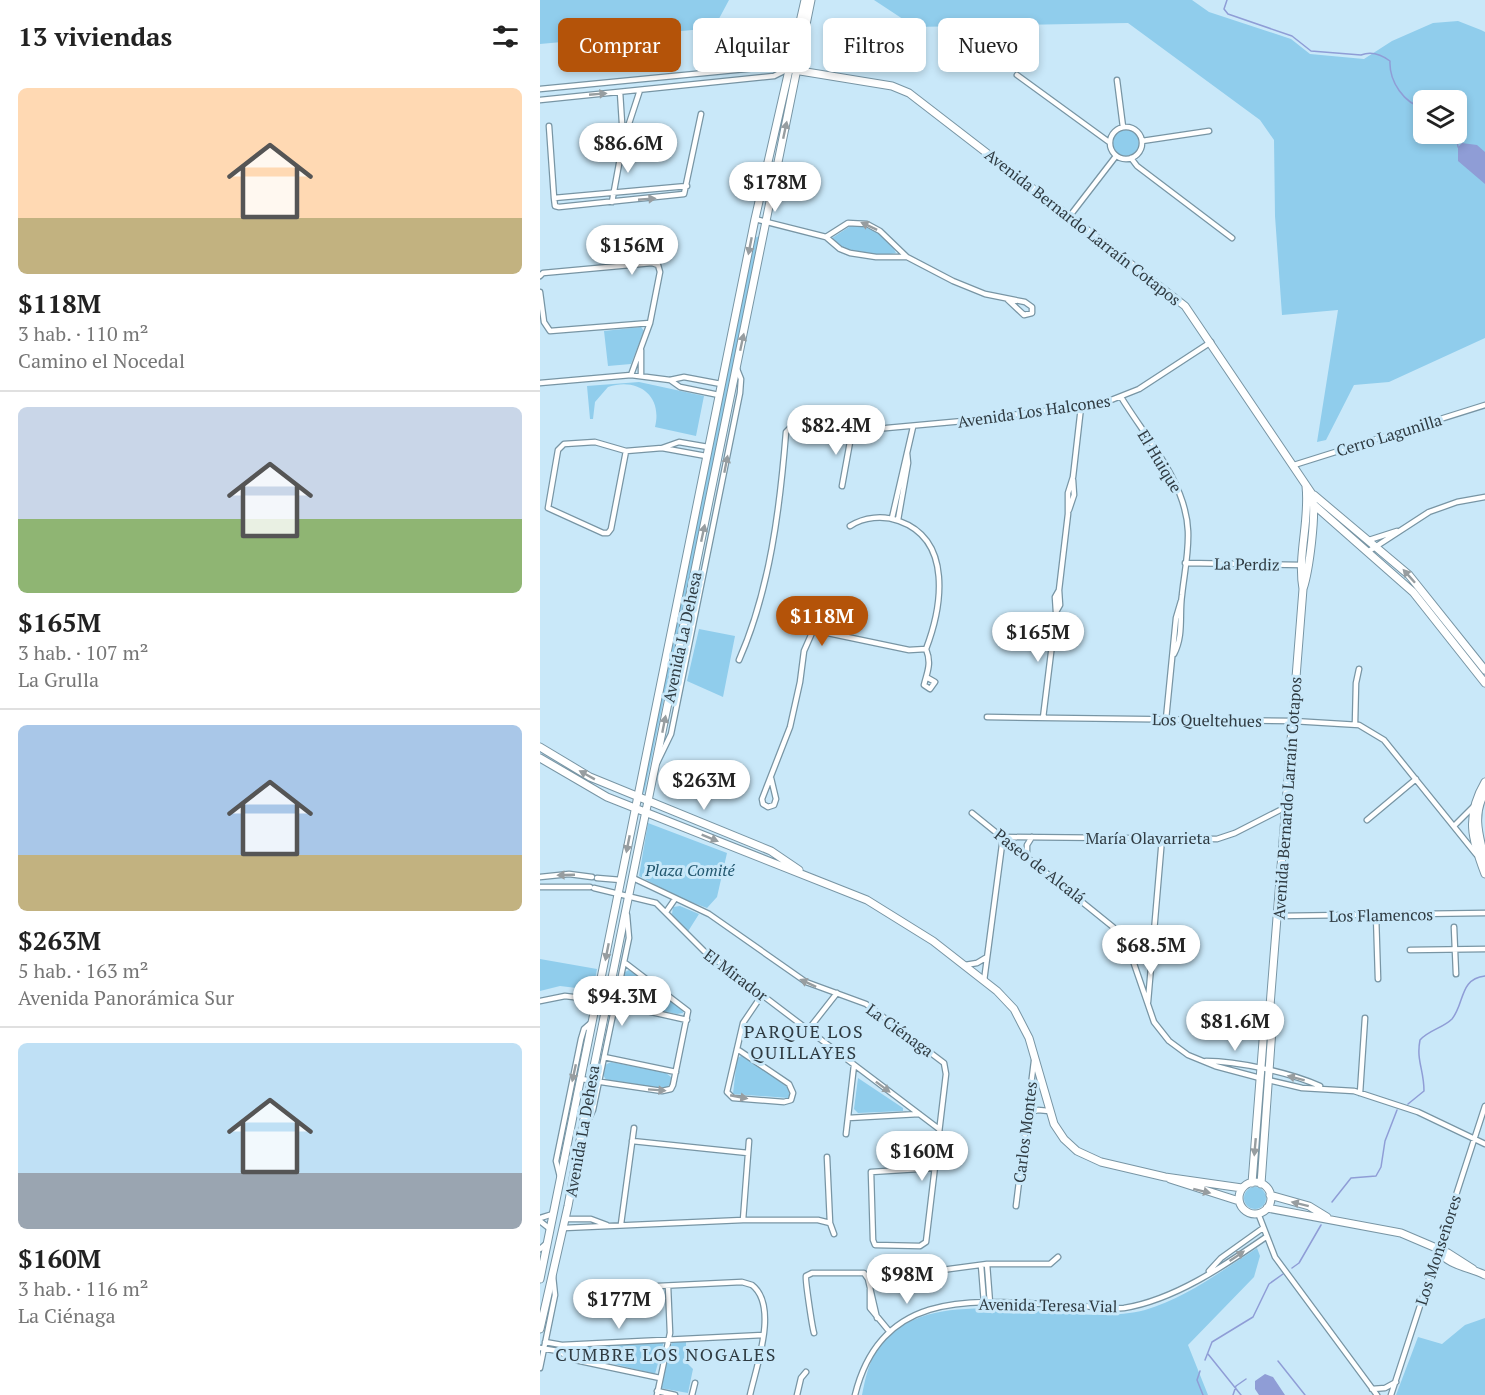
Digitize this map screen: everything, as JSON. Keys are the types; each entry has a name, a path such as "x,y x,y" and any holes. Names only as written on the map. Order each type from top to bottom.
{"street":[{"name":"Avenida La Dehesa","path":"801,18 805,0"},
{"name":"Avenida La Dehesa","path":"808,18 811,0"},
{"name":"Avenida Bernardo Larraín Cotapos","path":"540,89 724,72"},
{"name":"Avenida Bernardo Larraín Cotapos","path":"540,100 774,76 782,72"},
{"name":"Avenida La Dehesa","path":"540,1279 706,456 787,72"},
{"name":"Avenida La Dehesa","path":"540,1329 566,1219 591,1081 798,72"},
{"name":"Avenida Bernardo Larraín Cotapos","path":"810,72 885,85 904,91 1180,302 1211,342 1308,490 1314,506 1305,565"},
{"path":"707,74 708,83"},
{"path":"1017,75 1109,142 1116,156"},
{"path":"684,76 685,86"},
{"path":"1117,80 1123,127"},
{"path":"612,202 623,142 640,90"},
{"path":"620,92 623,142"},
{"path":"549,126 554,198 558,207 683,195 687,186 701,114"},
{"path":"1109,142 1113,132 1123,127 1138,131 1142,141 1140,152 1131,158 1116,156"},
{"path":"1142,141 1209,131"},
{"path":"1070,217 1116,156"},
{"path":"1131,158 1137,166 1232,238"},
{"path":"554,198 687,186"},
{"path":"755,219 826,237 840,249 850,253 876,257 907,257"},
{"path":"826,237 843,225 861,222 880,231 907,257 974,291 1028,303 1032,307 1032,313 1024,315 1006,299"},
{"path":"540,276 543,273 656,263 660,270 650,323 630,375"},
{"path":"540,292 544,322 550,331 650,323"},
{"name":"Avenida Los Halcones","path":"740,660 753,626 763,584 782,485 786,432 795,423 852,431 913,427 1081,407 1121,397 1211,342"},
{"path":"641,350 641,376"},
{"path":"656,765 670,739 678,700 741,389 737,369"},
{"path":"540,383 630,375 670,380 678,377 721,384"},
{"path":"670,380 678,387 719,395"},
{"path":"696,390 697,380"},
{"name":"El Huique","path":"1121,397 1181,497 1188,533 1181,601 1176,618 1166,719"},
{"name":"Cerro Lagunilla","path":"1293,465 1485,405"},
{"path":"1043,718 1056,612 1061,598 1059,590 1068,514 1068,493 1073,477 1081,407"},
{"path":"892,518 903,461 913,427"},
{"path":"842,486 852,431"},
{"path":"626,451 611,529 608,533 603,533 548,508 558,450 562,445 595,442 626,451 662,448 706,456"},
{"path":"662,448 673,443 708,447"},
{"path":"685,451 686,443"},
{"path":"898,520 908,463 907,453"},
{"name":"Avenida Bernardo Larraín Cotapos","path":"1261,1184 1269,1072 1270,1006 1305,565 1308,490"},
{"path":"1308,490 1377,546 1414,581 1485,670"},
{"path":"1369,551 1397,531 1437,508 1485,497"},
{"path":"1314,506 1369,551 1426,606 1485,683"},
{"path":"850,526 869,519 892,518 924,537 932,548 939,567 932,634 926,649 930,660 928,678"},
{"path":"1312,528 1317,522 1330,519"},
{"path":"1369,540 1397,531"},
{"name":"La Perdiz","path":"1185,563 1305,565"},
{"path":"690,598 698,600"},
{"path":"771,778 776,801 774,805 768,807 763,804 762,799 796,703 804,651 813,634 813,628 817,625 821,626 823,632"},
{"path":"823,632 909,650 926,649"},
{"path":"813,634 818,636 823,632"},
{"path":"1355,724 1356,680 1359,669"},
{"path":"669,699 678,700"},
{"name":"Los Queltehues","path":"987,717 1293,721 1355,724 1379,736 1481,858"},
{"path":"540,747 590,777 771,851 808,876"},
{"path":"540,758 592,790 880,907 964,965 1003,996 1019,1016 1049,1111 1064,1140 1084,1155 1165,1177 1193,1188 1239,1201 1246,1211 1258,1213 1267,1208 1392,1230 1459,1258 1485,1275"},
{"path":"1367,820 1416,779"},
{"path":"1455,825 1473,807 1485,782"},
{"path":"1481,858 1476,818 1479,802 1485,792"},
{"name":"María Olavarrieta","path":"1002,837 1223,838 1286,807"},
{"path":"1473,807 1472,825 1485,871"},
{"name":"Paseo de Alcalá","path":"972,813 1103,917 1116,931 1131,956 1158,1027 1169,1041 1188,1055 1206,1061 1229,1062 1260,1074 1268,1080 1302,1088 1359,1093 1418,1112 1485,1144"},
{"path":"984,981 1002,837"},
{"path":"1027,856 1027,845 1032,837"},
{"path":"1148,1005 1162,838"},
{"path":"540,877 569,874 621,880"},
{"name":"La Ciénaga","path":"633,878 709,914 800,979 870,1006 944,1063 946,1071 939,1129 934,1168 924,1244 880,1247 875,1245 870,1176 875,1170 934,1168"},
{"name":"El Mirador","path":"540,887 592,888 652,901 666,912 697,945 939,1129"},
{"path":"666,912 675,899"},
{"path":"580,1136 592,1115 624,962 629,932 626,910"},
{"name":"Los Flamencos","path":"1278,916 1485,913"},
{"path":"1376,915 1378,979"},
{"path":"1454,927 1456,974"},
{"path":"1410,950 1485,949"},
{"path":"1131,956 1142,957 1153,952"},
{"path":"964,965 977,963 987,957"},
{"path":"581,1079 666,1091 672,1088 687,1020 685,1007 624,962"},
{"path":"808,1030 837,993"},
{"path":"737,1049 789,1084 793,1093 791,1100 784,1102 729,1096 728,1090 737,1049 744,1018 762,995"},
{"path":"540,1001 565,996 598,1000"},
{"path":"615,1004 687,1020"},
{"name":"Avenida Bernardo Larraín Cotapos","path":"1252,1183 1265,1022 1270,1006"},
{"path":"1359,1093 1365,1018"},
{"name":"Avenida La Dehesa","path":"561,1179 556,1161 581,1039 584,1029 594,1020"},
{"path":"604,1057 676,1072"},
{"name":"Carlos Montes","path":"1016,1206 1034,1058"},
{"path":"846,1134 854,1065"},
{"name":"Paseo de Alcalá","path":"1260,1074 1269,1072 1322,1088"},
{"name":"Los Monseñores","path":"1391,1395 1485,1106"},
{"path":"1028,1113 1038,1110 1049,1111"},
{"path":"848,1118 919,1114"},
{"path":"1256,1125 1265,1125"},
{"path":"621,1224 634,1128"},
{"path":"743,1220 749,1140"},
{"path":"632,1141 748,1154"},
{"path":"827,1157 830,1223 834,1234"},
{"path":"1165,1177 1242,1188 1252,1183 1261,1184 1270,1195 1309,1206 1327,1217"},
{"path":"1239,1201 1242,1188"},
{"path":"1267,1208 1270,1195"},
{"path":"556,1203 564,1203 568,1206"},
{"path":"1258,1213 1266,1237 1279,1263 1377,1395"},
{"path":"550,1229 540,1219 553,1214"},
{"path":"566,1219 591,1219 607,1224"},
{"path":"564,1228 607,1224 743,1220 818,1220 830,1223"},
{"name":"Avenida Teresa Vial","path":"1207,1273 1221,1258 1263,1228"},
{"name":"Avenida Teresa Vial","path":"855,1395 869,1355 889,1331 904,1319 927,1308 987,1303 1121,1308 1169,1295 1227,1263 1266,1237"},
{"path":"540,1249 548,1240 561,1243"},
{"path":"927,1264 932,1269 942,1270 984,1264 1050,1264 1058,1257"},
{"path":"984,1264 987,1303"},
{"path":"814,1333 811,1302 804,1283 808,1275 861,1272 867,1276 877,1318 889,1331"},
{"name":"Avenida La Dehesa","path":"540,1368 542,1348 555,1295 553,1274"},
{"path":"595,1289 742,1282 752,1285 764,1302 766,1318 750,1395"},
{"path":"668,1286 669,1338 657,1393 675,1395"},
{"path":"545,1342 572,1344 763,1335"},
{"path":"570,1358 569,1350 572,1344"},
{"path":"542,1348 558,1351 570,1358 660,1378"},
{"path":"797,1395 801,1378 806,1372"},
{"path":"1372,1389 1385,1388 1395,1382"},
{"path":"693,1395 695,1383"}],"green space":[{"path":"540,0 729,0 719,18 693,18 693,30 681,31 681,18 558,18 558,42 540,44"},
{"path":"874,0 1192,0 1209,12 1291,39 1310,54 1364,59 1392,41 1433,23 1458,21 1485,32 1485,338 1389,382 1354,385 1326,440 1317,442 1338,310 1282,315 1275,216 1274,140 1260,120 1128,23 1039,25 1039,18 938,18 938,27 926,27 926,18 901,18"},
{"path":"1126,130 1135,134 1139,143 1135,152 1126,156 1117,152 1113,143 1117,134"},
{"path":"852,225 865,227 878,233 889,242 896,253 879,255 861,253 845,248 832,238"},
{"path":"759,236 644,794 642,789 755,238"},
{"path":"641,327 644,331 631,364 608,366 604,331"},
{"path":"639,382 704,396 696,436 655,427 655,406 651,398 645,391 629,385 608,387 595,402 593,419 590,419 587,386"},
{"path":"699,629 735,636 723,697 687,681"},
{"name":"Plaza Comité","path":"648,823 727,853 717,897 707,908 680,898 639,876"},
{"path":"680,906 699,914 687,933 672,914 673,907"},
{"path":"540,959 597,969 593,990 560,986 540,991"},
{"path":"629,970 682,1008 683,1013 677,1014 621,1002 619,999 623,973"},
{"path":"743,1055 787,1087 790,1093 788,1098 733,1094 737,1058"},
{"path":"611,1062 666,1073 671,1077 671,1084 665,1088 607,1081 603,1075 605,1065"},
{"path":"858,1078 903,1108 903,1111 858,1113 854,1109"},
{"path":"1255,1187 1263,1190 1266,1198 1263,1206 1255,1209 1247,1206 1244,1198 1247,1190"},
{"path":"1257,1248 1260,1256 1254,1277 1188,1345 1208,1395 862,1395 869,1367 876,1352 899,1328 928,1315 963,1309 1113,1315 1145,1310 1189,1291"},
{"path":"1485,1318 1485,1395 1396,1395 1418,1337 1442,1344 1465,1325"},
{"path":"664,1341 655,1374 573,1354 575,1347"},
{"path":"686,1341 686,1362 693,1369 688,1393 660,1388 672,1342"}],"shaded area":[{"path":"1461,144 1477,145 1485,152 1485,184 1458,161 1458,147"},
{"path":"1265,1374 1273,1377 1285,1395 1259,1395 1255,1389 1255,1381"}],"waterway":[{"path":"1227,0 1224,9 1228,14 1292,36 1311,51 1376,54 1384,57 1390,61 1395,84 1404,97 1413,104"},
{"path":"1408,1104 1424,1091 1419,1053 1420,1040 1452,1019 1467,987 1477,978 1485,976"},
{"path":"1332,1202 1351,1178 1376,1176 1381,1167 1385,1141 1397,1110"},
{"path":"1292,1268 1299,1263 1321,1225"},
{"path":"1205,1360 1212,1342 1253,1317 1269,1284 1283,1274"},
{"path":"1208,1354 1241,1395"},
{"path":"1278,1361 1305,1395"},
{"path":"1200,1371 1197,1380 1203,1395"},
{"path":"1233,1395 1236,1386 1246,1379"}],"district":[{"name":"PARQUE LOS QUILLAYES","path":"804,1041"},
{"name":"CUMBRE LOS NOGALES","path":"666,1354"}]}
